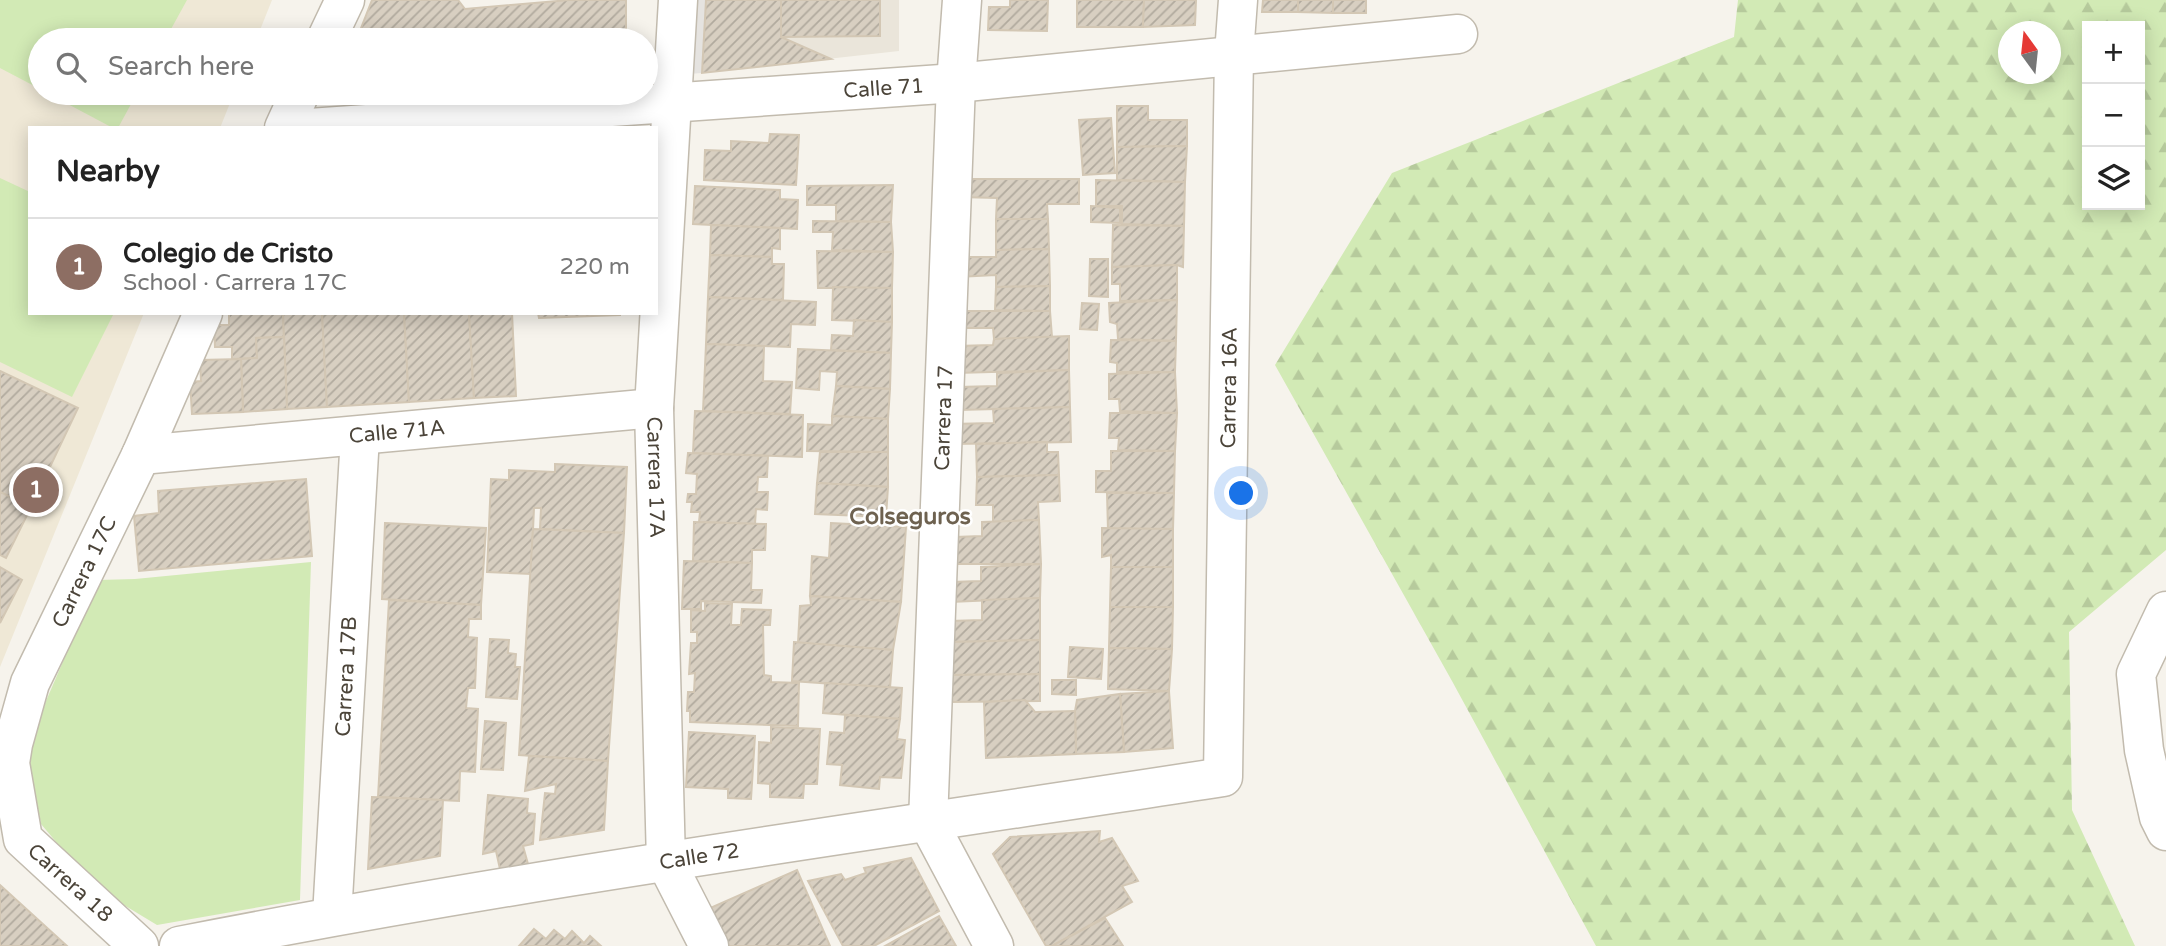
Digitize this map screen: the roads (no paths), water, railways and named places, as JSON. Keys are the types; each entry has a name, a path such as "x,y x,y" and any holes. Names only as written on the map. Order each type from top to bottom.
{"street":[{"path":"332,28 345,0"},
{"name":"Carrera 17A","path":"678,0 654,408 666,862 709,946"},
{"name":"Carrera 17","path":"928,822 962,0"},
{"name":"Carrera 16A","path":"1223,777 1234,54 1238,0"},
{"name":"Calle 71","path":"658,104 957,83 1458,34"},
{"path":"285,126 295,105"},
{"name":"Calle 71","path":"338,126 643,105"},
{"name":"Carrera 17C","path":"11,831 12,787 6,745 30,683 141,455 202,315"},
{"name":"Calle 71A","path":"141,455 654,408"},
{"name":"Carrera 17B","path":"332,916 360,436"},
{"path":"2166,611 2136,674 2144,750 2159,817 2166,831"},
{"name":"Calle 72","path":"179,946 332,916 1223,777"},
{"path":"928,822 994,946"},
{"name":"Carrera 18","path":"11,831 139,946"}],"place":[{"name":"Colegio de Cristo","path":"36,490"}],"district":[{"name":"Colseguros","path":"910,517"}]}
